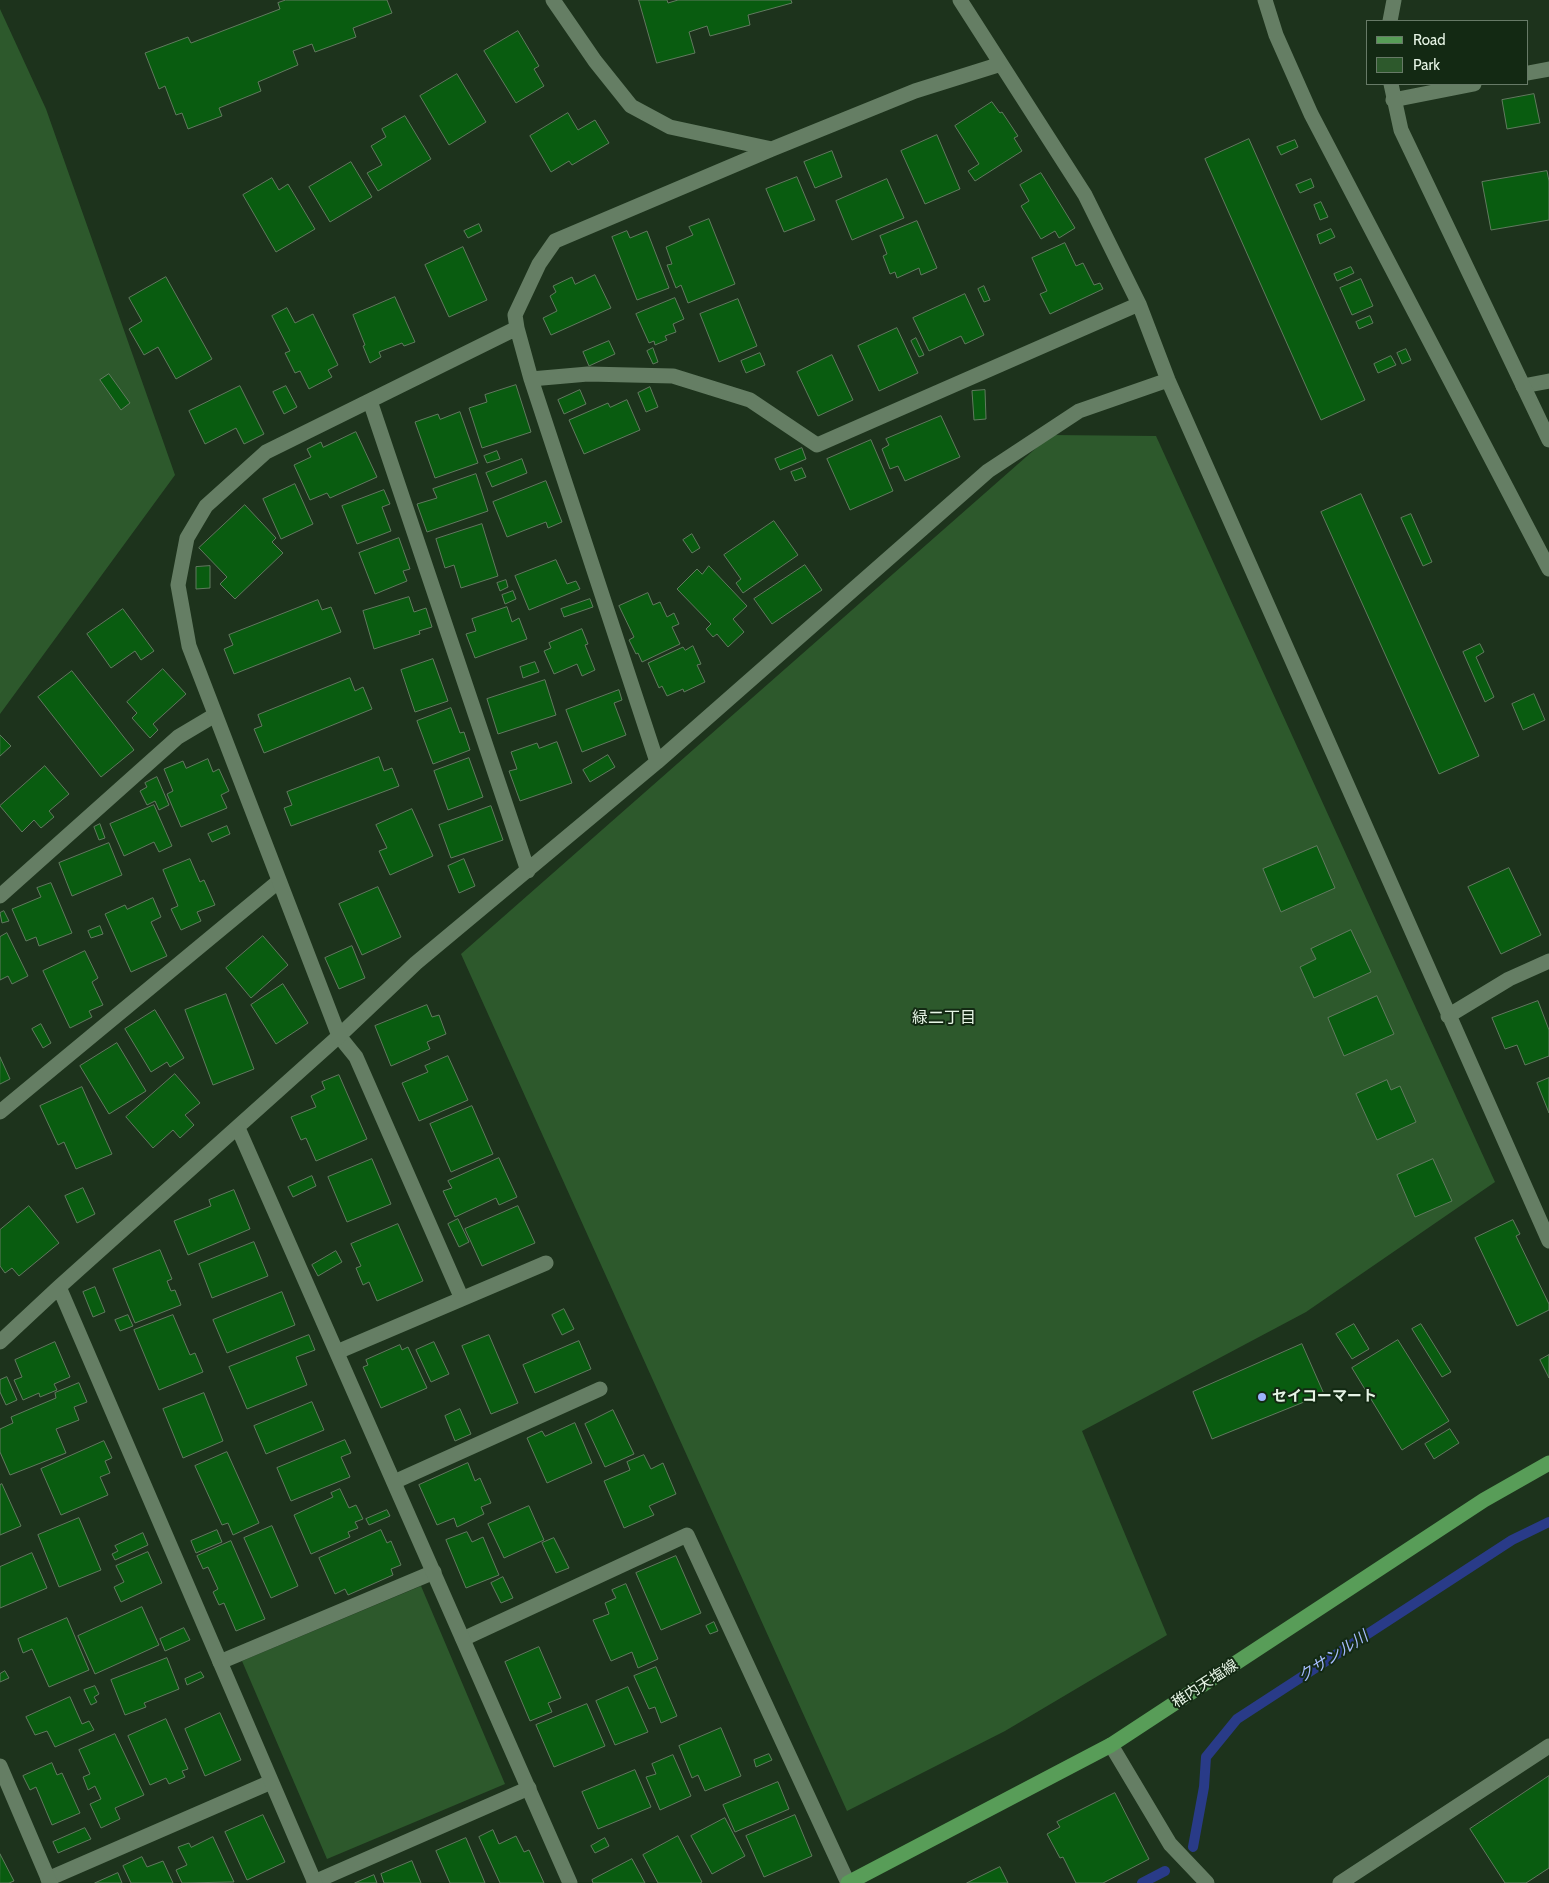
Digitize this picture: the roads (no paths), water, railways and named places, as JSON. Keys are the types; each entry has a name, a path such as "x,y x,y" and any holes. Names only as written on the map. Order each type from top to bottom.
{"main road":[{"name":"稚内天塩線","path":"848,1883 1111,1745 1484,1500 1549,1463"}],"street":[{"path":"553,0 595,61 631,106 670,127 772,149"},
{"path":"960,0 1085,195 1139,304 1168,380 1548,1239"},
{"path":"1265,0 1276,35 1311,114 1549,569"},
{"path":"1390,20 1394,0"},
{"path":"658,762 531,379 517,328 515,315 539,264 556,241 772,149 916,91 1001,64"},
{"path":"1529,73 1549,69"},
{"path":"1391,85 1401,130 1549,440"},
{"path":"1393,100 1469,85"},
{"path":"531,379 588,374 674,376 750,400 817,445 1139,304"},
{"path":"462,1299 356,1057 339,1036 188,646 178,585 187,538 206,506 266,452 517,328"},
{"path":"0,1342 339,1036 416,963 658,762 988,471 1079,411 1168,380"},
{"path":"1523,386 1549,381"},
{"path":"370,401 528,871"},
{"path":"0,896 178,737 215,715"},
{"path":"0,1112 279,881"},
{"path":"1448,1016 1509,979 1549,961"},
{"path":"238,1128 570,1883"},
{"path":"337,1352 546,1262"},
{"path":"59,1287 314,1882 529,1788"},
{"path":"394,1482 600,1389"},
{"path":"463,1639 687,1535 848,1883"},
{"path":"220,1662 434,1572"},
{"path":"1111,1745 1170,1844 1207,1883"},
{"path":"1340,1883 1549,1746"},
{"path":"0,1766 49,1881 271,1782"}],"waterway":[{"name":"クサンル川","path":"1193,1847 1204,1787 1206,1757 1237,1719 1512,1540 1549,1522"},
{"name":"クサンル川","path":"1142,1883 1165,1871"}],"place":[{"name":"セイコーマート","path":"1262,1397"}],"district":[{"name":"緑二丁目","path":"944,1018"}]}
